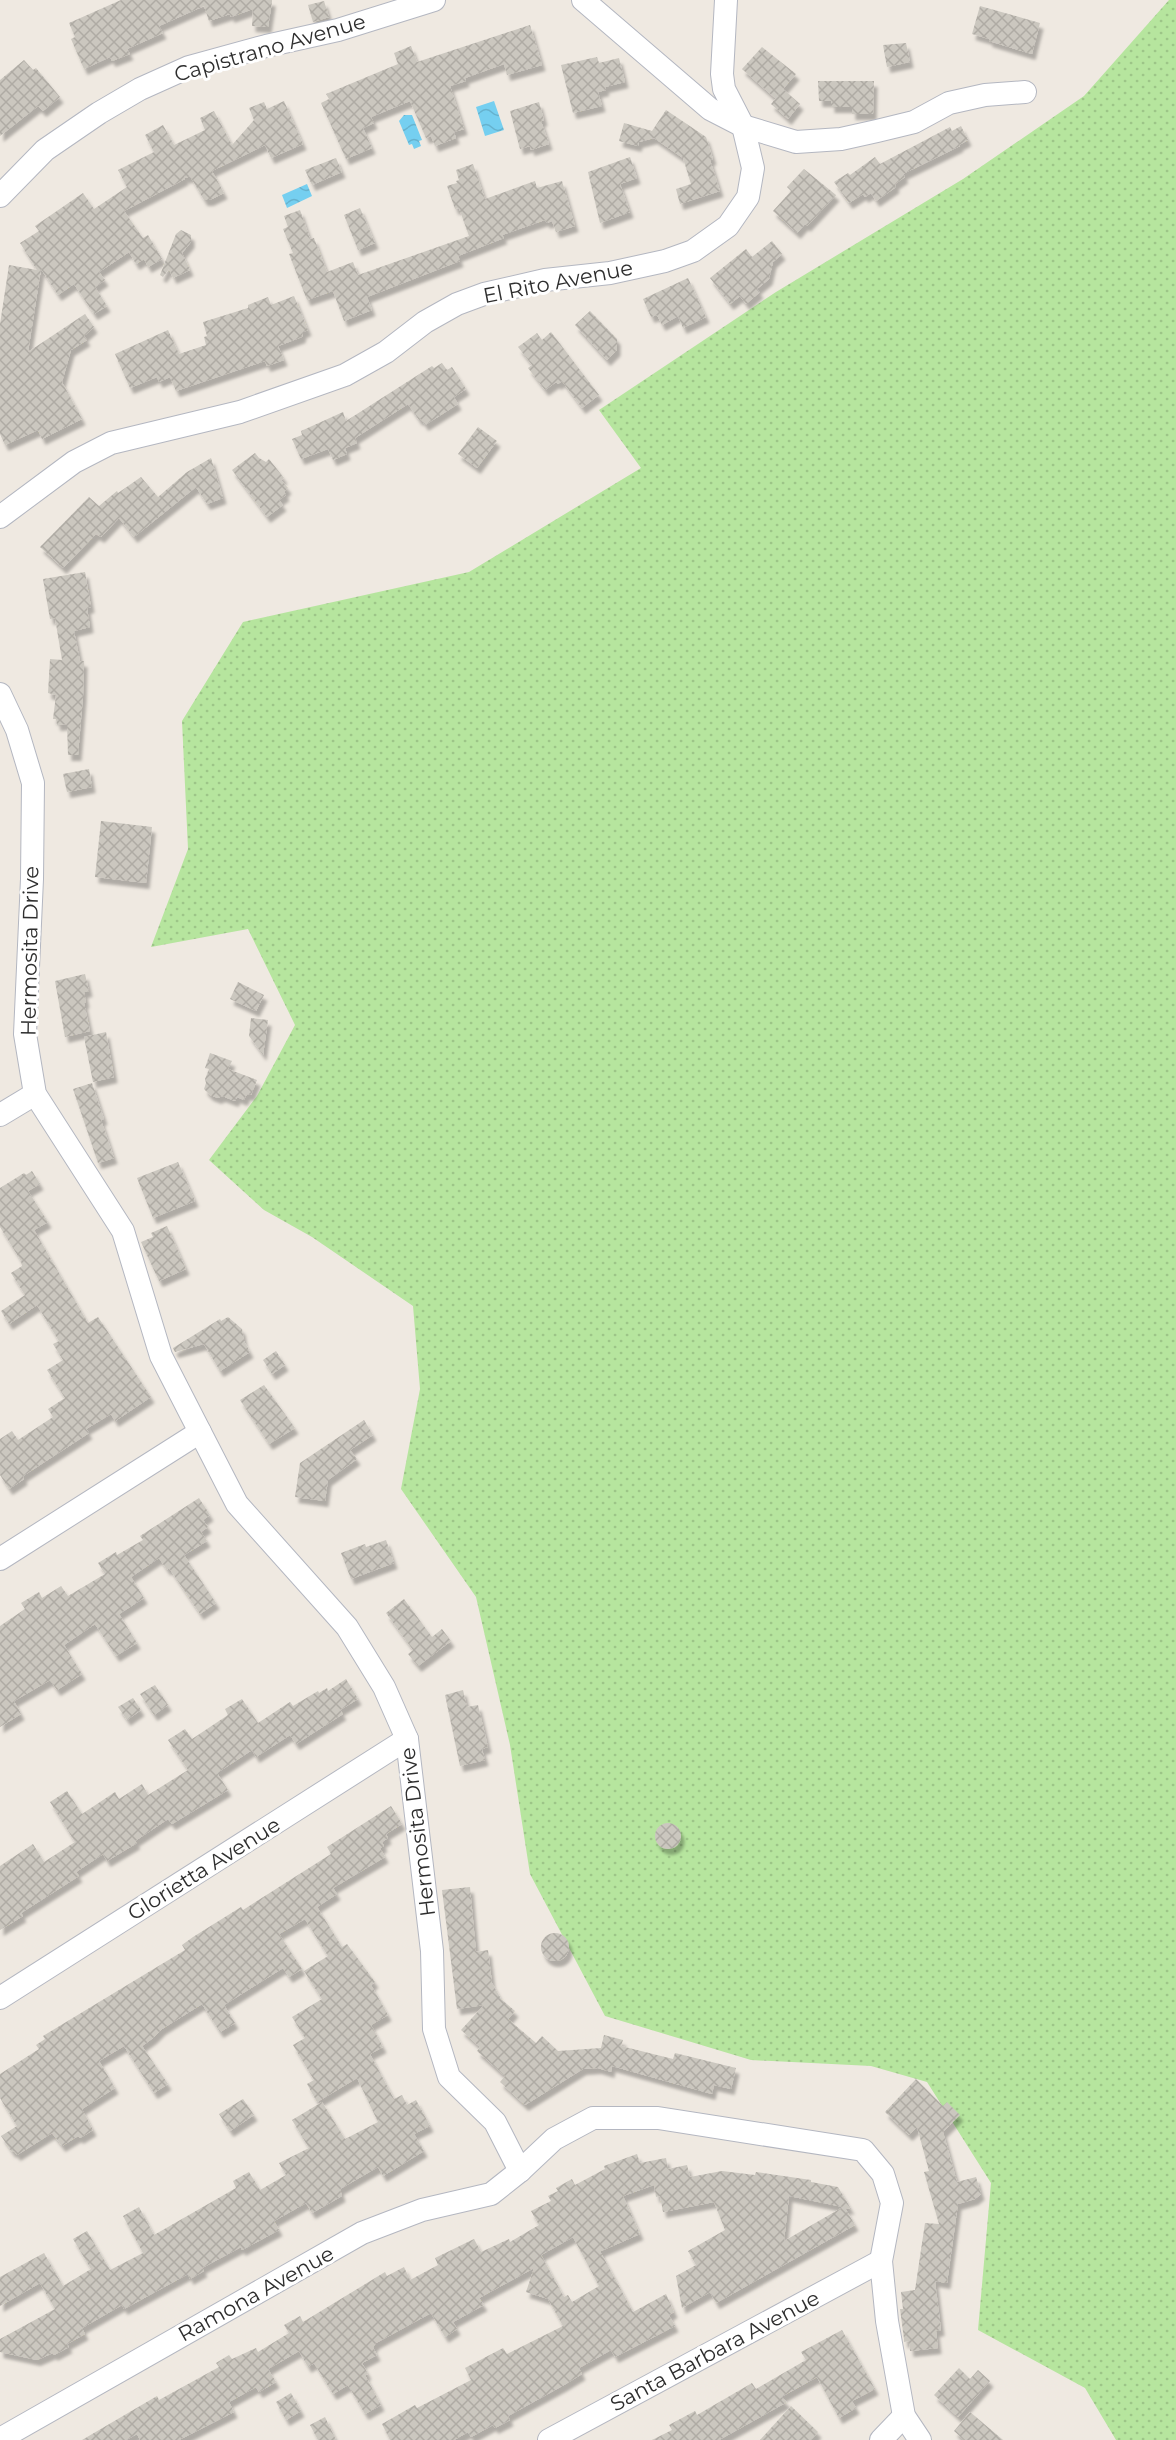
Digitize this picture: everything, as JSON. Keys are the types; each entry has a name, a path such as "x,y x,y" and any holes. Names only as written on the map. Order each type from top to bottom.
{"street":[{"name":"Capistrano Avenue","path":"0,196 45,150 99,113 150,84 189,67 266,46 338,30 434,0"},
{"path":"583,0 710,108 743,126 796,142 841,139 914,122 949,103 985,95 1025,92"},
{"name":"El Rito Avenue","path":"0,517 74,462 111,443 240,412 345,375 386,352 425,322 457,304 484,294 545,280 609,273 665,261 693,251 728,226 748,197 753,168 743,126 724,89 722,74 726,0"},
{"name":"Hermosita Drive","path":"0,694 16,730 33,783 32,879 25,1034 35,1094 123,1231 161,1356 237,1504 347,1627 384,1688 407,1739 432,1951 435,2029 449,2077 495,2122 520,2171"},
{"path":"0,1116 35,1094"},
{"path":"0,1558 200,1432"},
{"name":"Glorietta Avenue","path":"0,1998 407,1739"},
{"path":"520,2171 554,2139 593,2118 658,2118 863,2150 883,2174 892,2204 882,2261 887,2321 904,2416 920,2440"},
{"name":"Ramona Avenue","path":"0,2439 362,2233 422,2210 491,2194 520,2171"},
{"name":"Santa Barbara Avenue","path":"549,2440 882,2261"},
{"path":"881,2440 904,2416"}],"green space":[{"path":"1169,0 1176,0 1176,2440 1116,2440 1085,2388 978,2330 991,2183 927,2082 871,2066 751,2060 605,2016 530,1874 510,1745 476,1597 401,1489 420,1389 413,1306 312,1237 264,1210 209,1160 257,1096 295,1025 248,929 151,947 188,849 182,721 243,622 469,572 641,468 599,410 776,292 963,179 1084,96"}],"water":[{"path":"494,101 504,130 485,136 476,107"},
{"path":"404,115 412,115 422,140 419,141 421,146 414,149 412,144 409,145 399,121"},
{"path":"307,184 312,196 287,208 282,195"}],"building":[{"path":"121,0 272,0 272,2 268,27 252,26 253,9 231,17 230,14 209,21 204,6 159,26 163,33 127,49 130,54 112,61 110,57 84,69 71,39 75,37 69,23"},
{"path":"324,1 329,17 313,22 308,5"},
{"path":"980,6 1040,23 1032,54 972,34"},
{"path":"530,25 542,65 507,75 504,64 450,86 464,129 454,132 456,138 435,146 431,136 426,138 410,101 371,117 374,123 363,128 372,148 346,159 321,103 329,99 326,94 398,64 394,53 411,46 417,62"},
{"path":"906,43 910,62 887,67 883,45"},
{"path":"762,47 796,74 775,98 742,69"},
{"path":"597,57 599,63 619,58 625,82 605,87 606,90 598,92 602,106 573,113 561,65"},
{"path":"24,60 33,70 36,68 60,97 43,111 38,106 0,136 0,80"},
{"path":"818,81 874,81 873,114 852,114 852,107 831,107 831,101 819,101"},
{"path":"783,89 800,104 788,119 771,104"},
{"path":"284,101 303,144 271,158 265,145 212,171 224,193 210,200 204,200 190,176 186,178 184,175 185,179 124,211 143,238 148,235 162,259 148,267 144,259 136,264 129,252 99,272 105,280 95,287 107,306 94,314 74,284 58,295 41,269 28,352 85,314 94,327 84,336 87,340 71,350 62,382 82,419 42,439 38,430 5,445 0,434 0,324 9,265 37,270 20,243 39,231 35,226 83,193 94,209 127,187 118,170 154,152 145,135 163,125 174,145 205,130 200,118 214,111 232,145 254,120 249,108 264,102 267,109"},
{"path":"539,102 544,120 541,121 549,144 531,150 530,146 520,149 510,111"},
{"path":"666,110 706,137 713,159 710,160 720,191 680,204 676,189 691,184 683,158 654,138 639,142 638,146 619,141 624,123 652,131"},
{"path":"961,126 968,140 903,174 905,177 895,184 896,187 876,201 871,193 865,197 863,194 849,203 834,182 848,173 850,175 875,157 880,164 950,127 952,131"},
{"path":"630,157 637,178 620,184 630,212 600,223 588,172"},
{"path":"336,158 342,172 312,185 305,170"},
{"path":"473,164 485,199 535,181 537,188 562,181 575,226 556,232 552,221 547,223 545,220 502,235 504,238 458,256 460,261 367,297 372,310 344,321 333,291 307,300 289,254 293,253 283,229 288,227 284,216 300,210 310,239 314,238 327,272 353,262 358,275 469,236 459,208 455,209 447,186 459,180 456,170"},
{"path":"804,169 836,195 807,226 805,224 797,233 773,211 791,191 787,187"},
{"path":"360,208 375,243 358,250 344,215"},
{"path":"181,230 191,235 191,242 182,253 190,270 173,278 169,269 163,277 160,275 176,234"},
{"path":"772,241 782,254 773,262 769,279 757,289 760,292 746,304 740,296 730,304 710,278 746,249 752,257"},
{"path":"688,278 706,317 683,328 678,316 662,325 657,315 651,317 643,299"},
{"path":"294,296 308,330 303,332 302,337 278,346 284,360 267,366 265,361 176,391 170,377 159,382 157,377 130,388 115,354 168,330 179,354 206,345 204,337 207,336 203,322 248,308 248,305 268,297 271,305"},
{"path":"590,311 617,339 617,350 607,360 575,325"},
{"path":"551,332 599,395 582,408 562,381 558,384 556,382 545,390 528,368 532,365 518,347 537,333 542,340"},
{"path":"442,363 447,370 452,367 466,389 454,397 458,404 425,425 408,404 355,438 357,443 345,448 347,454 333,460 328,449 301,459 292,439 302,435 301,431 343,412 346,421 432,366 434,368"},
{"path":"478,427 497,441 477,468 458,454"},
{"path":"255,453 266,462 269,459 284,478 281,480 288,488 284,492 286,495 279,500 283,505 267,517 232,470"},
{"path":"211,458 223,498 207,504 196,487 134,537 119,518 101,537 96,534 63,568 40,547 89,497 99,506 117,491 118,493 141,477 158,497 187,472"},
{"path":"85,572 91,607 87,608 90,627 74,631 80,661 84,661 83,696 78,755 68,755 67,724 57,725 56,719 53,719 56,695 48,693 50,659 62,660 55,618 50,619 43,579"},
{"path":"89,769 92,787 67,792 63,774"},
{"path":"101,821 152,827 146,883 95,877"},
{"path":"85,974 89,991 84,992 86,1002 84,1003 90,1031 65,1037 55,981"},
{"path":"238,982 264,995 256,1011 230,999"},
{"path":"251,1018 268,1020 263,1055 249,1036"},
{"path":"106,1032 114,1077 93,1082 84,1037"},
{"path":"210,1053 232,1061 228,1069 257,1080 251,1095 247,1094 244,1100 237,1097 235,1101 222,1096 218,1098 210,1095 204,1089 209,1069 205,1068"},
{"path":"92,1083 114,1158 98,1163 73,1089"},
{"path":"178,1162 195,1201 153,1218 137,1178"},
{"path":"32,1171 40,1184 28,1191 48,1222 34,1230 88,1323 98,1317 151,1397 115,1421 111,1414 86,1429 89,1433 23,1476 24,1479 9,1489 0,1475 0,1439 12,1431 18,1440 53,1417 48,1409 65,1398 47,1370 63,1360 53,1344 59,1341 37,1305 9,1324 1,1311 25,1295 11,1273 22,1266 21,1261 0,1227 0,1188 24,1173 26,1175"},
{"path":"167,1226 186,1269 159,1281 141,1242 153,1237 151,1233"},
{"path":"228,1317 242,1329 244,1341 250,1352 220,1371 204,1344 175,1352 173,1348 220,1319 221,1321"},
{"path":"276,1351 285,1365 272,1374 263,1360"},
{"path":"264,1385 295,1428 269,1444 240,1400"},
{"path":"364,1420 373,1435 350,1450 357,1459 328,1480 325,1501 295,1497 300,1463"},
{"path":"199,1498 210,1515 203,1520 208,1527 201,1532 207,1541 184,1555 216,1603 200,1614 169,1568 167,1570 159,1558 131,1577 144,1598 119,1614 137,1643 116,1656 95,1624 64,1645 82,1674 57,1690 50,1680 14,1701 21,1714 0,1727 0,1626 25,1609 21,1603 39,1592 42,1598 61,1586 68,1596 105,1574 98,1563 143,1540 140,1536"},
{"path":"386,1540 394,1563 351,1579 341,1553 365,1544 366,1547"},
{"path":"404,1599 432,1637 442,1629 451,1641 418,1666 408,1654 413,1650 386,1613"},
{"path":"346,1679 358,1699 340,1710 343,1714 296,1744 290,1735 256,1757 252,1750 217,1773 228,1790 172,1824 168,1819 135,1841 137,1843 107,1861 103,1854 76,1872 79,1876 21,1913 23,1916 0,1930 0,1866 33,1844 44,1862 75,1842 50,1802 67,1791 82,1814 115,1792 119,1799 142,1784 148,1795 188,1770 168,1740 185,1729 192,1739 228,1715 225,1709 242,1699 258,1723 290,1702 293,1706 318,1691 319,1693 327,1688 328,1691"},
{"path":"155,1685 168,1705 154,1715 140,1694"},
{"path":"463,1690 467,1707 478,1705 488,1747 482,1749 485,1760 460,1766 445,1695"},
{"path":"133,1698 141,1710 127,1720 118,1707"},
{"path":"391,1806 402,1824 386,1834 388,1838 382,1842 384,1846 380,1848 385,1857 333,1888 337,1894 317,1907 342,1947 347,1944 375,1982 371,1985 388,2015 371,2025 383,2047 370,2054 394,2099 402,2095 407,2105 416,2100 430,2126 414,2134 424,2151 383,2176 378,2167 340,2189 342,2196 312,2213 306,2203 274,2221 279,2230 202,2268 204,2271 190,2279 188,2274 124,2309 122,2305 82,2328 85,2334 67,2344 69,2347 54,2355 53,2353 37,2360 0,2352 0,2339 55,2309 40,2283 0,2306 0,2277 44,2253 63,2286 91,2269 73,2239 87,2231 110,2270 143,2253 123,2216 139,2207 154,2235 236,2188 233,2181 249,2172 260,2190 286,2175 279,2163 309,2148 292,2120 322,2102 345,2139 378,2122 357,2078 317,2102 307,2084 314,2080 293,2045 305,2038 292,2017 322,1999 304,1971 328,1956 305,1919 279,1934 302,1969 289,1977 283,1968 224,2005 235,2023 220,2032 202,2004 162,2029 142,2046 168,2084 154,2093 124,2046 99,2061 115,2088 82,2109 93,2130 80,2138 78,2136 62,2146 52,2133 17,2155 14,2151 12,2152 1,2136 17,2126 0,2098 0,2074 39,2049 36,2045 45,2039 43,2036 185,1950 182,1945 193,1937 241,1907 243,1910 331,1854 327,1847"},
{"path":"668,1823 677,1827 681,1836 677,1845 668,1849 659,1845 655,1836 659,1827"},
{"path":"470,1887 476,1952 488,1950 492,1983 501,1999 515,2011 508,2019 536,2043 542,2036 558,2051 601,2048 604,2035 623,2040 621,2046 673,2059 675,2053 736,2068 731,2089 714,2085 712,2094 612,2066 611,2072 598,2068 583,2069 525,2105 500,2082 505,2076 477,2051 480,2047 461,2030 484,2005 457,2009 442,1890"},
{"path":"555,1933 565,1937 569,1947 565,1957 555,1961 545,1957 541,1947 545,1937"},
{"path":"916,2079 943,2106 947,2102 960,2115 943,2132 957,2182 976,2177 981,2194 975,2199 958,2204 947,2283 935,2281 941,2330 936,2331 938,2348 910,2351 909,2341 904,2342 900,2309 903,2309 901,2292 915,2290 925,2223 939,2224 924,2172 929,2171 917,2127 909,2135 885,2112"},
{"path":"243,2099 254,2115 230,2131 219,2114"},
{"path":"637,2154 640,2163 666,2158 668,2169 687,2165 690,2177 722,2171 755,2175 756,2172 811,2180 811,2182 838,2187 851,2209 845,2208 855,2225 716,2303 710,2292 682,2308 676,2276 696,2265 688,2251 725,2230 714,2202 663,2212 660,2196 656,2197 654,2185 623,2196 640,2234 601,2253 633,2312 666,2294 674,2312 669,2315 675,2326 615,2357 611,2350 579,2368 582,2374 508,2416 510,2420 495,2428 493,2425 471,2437 468,2432 454,2440 390,2440 382,2424 415,2405 417,2408 471,2380 465,2368 503,2348 507,2354 563,2326 548,2299 526,2292 534,2268 479,2298 484,2305 453,2322 457,2329 445,2337 431,2313 376,2343 373,2347 377,2355 362,2363 368,2374 365,2375 381,2405 365,2414 348,2385 333,2394 314,2363 308,2367 299,2351 268,2369 276,2382 259,2392 256,2387 229,2402 234,2412 179,2440 140,2440 137,2434 126,2440 82,2440 157,2396 159,2400 219,2367 216,2363 229,2355 232,2359 256,2348 258,2352 289,2333 284,2325 300,2316 303,2322 385,2272 387,2276 404,2267 410,2280 438,2265 435,2258 474,2239 481,2252 509,2239 510,2242 539,2225 531,2211 551,2201 548,2196 558,2191 556,2188 572,2179 575,2185 605,2169 604,2166","holes":["789,2196 843,2207 784,2241","573,2237 599,2286 572,2302 568,2295 564,2297 541,2255"]},
{"path":"842,2330 875,2389 852,2401 856,2408 839,2418 817,2377 781,2397 787,2402 719,2440 652,2440 672,2430 669,2425 695,2411 697,2415 752,2383 756,2389 806,2360 801,2352"},
{"path":"959,2368 970,2379 978,2370 990,2381 958,2417 934,2395"},
{"path":"291,2393 301,2411 286,2420 276,2402"},
{"path":"791,2406 818,2432 811,2440 760,2440"},
{"path":"970,2412 1003,2440 964,2440 954,2431"},
{"path":"325,2417 336,2440 318,2440 310,2425"}]}
